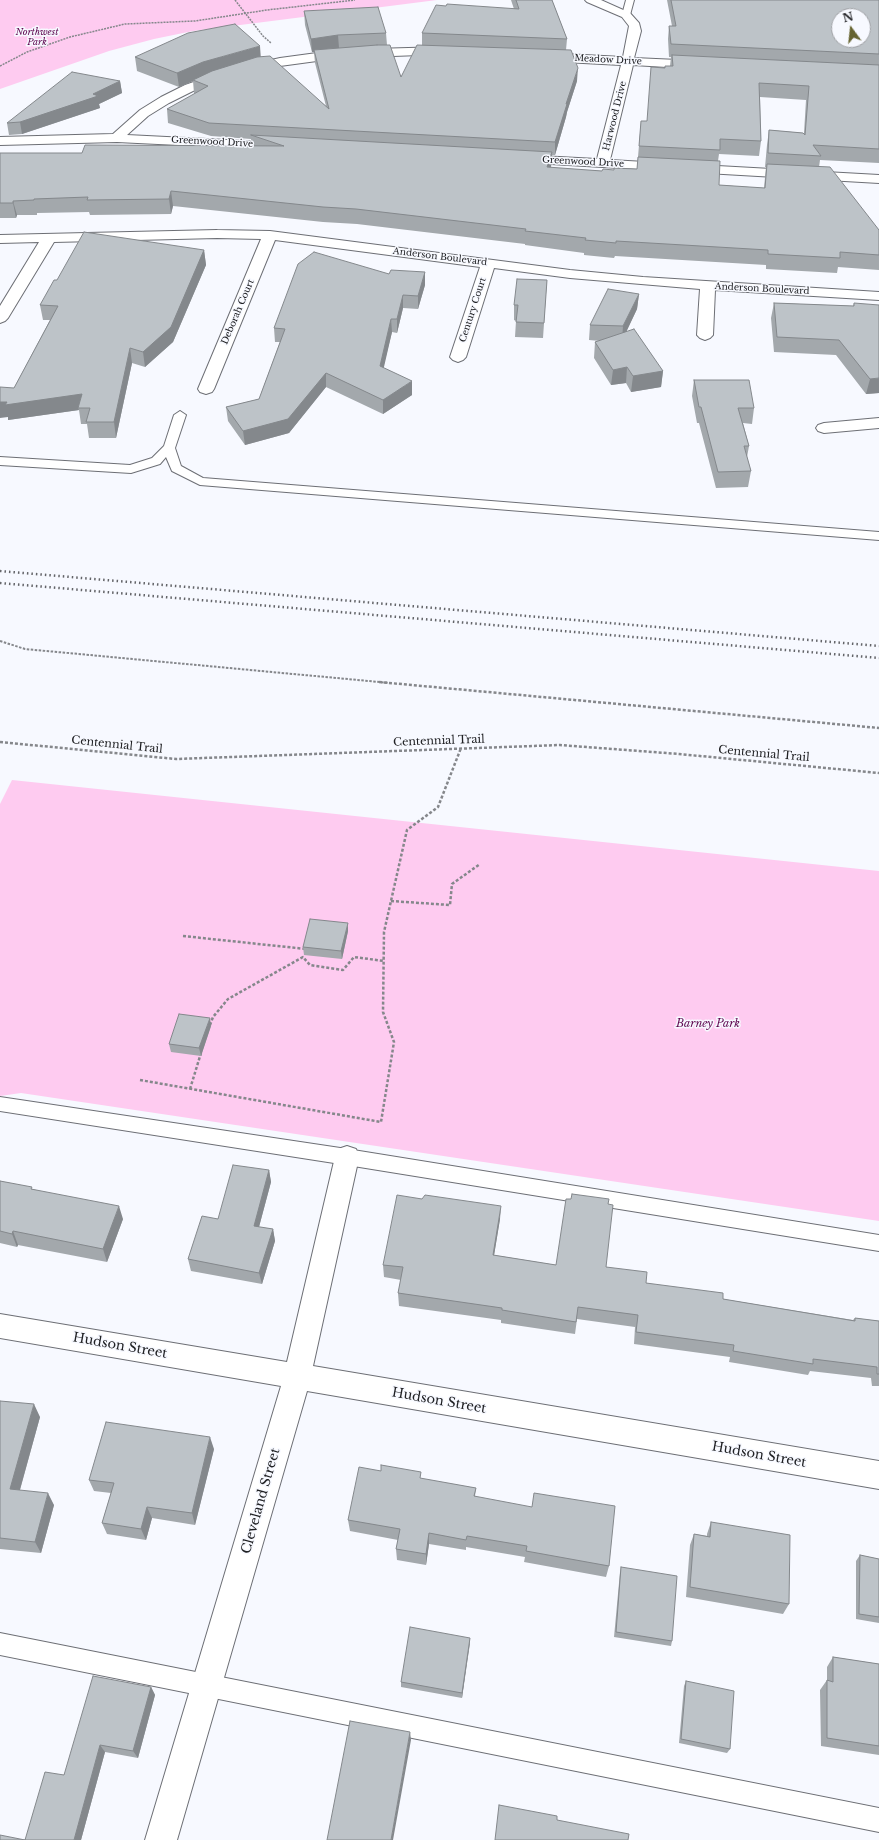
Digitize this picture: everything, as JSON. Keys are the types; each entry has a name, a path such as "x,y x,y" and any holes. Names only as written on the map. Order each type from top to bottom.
{"street":[{"path":"591,0 626,15"},
{"name":"Harwood Drive","path":"603,163 635,31 635,25 626,15"},
{"path":"117,138 128,126 144,113 165,100 189,88 234,72 280,62 340,54 392,51 452,52"},
{"name":"Meadow Drive","path":"536,56 714,65"},
{"name":"Greenwood Drive","path":"0,141 117,138 295,146"},
{"name":"Greenwood Drive","path":"508,158 879,179"},
{"name":"Anderson Boulevard","path":"0,239 217,234 270,235 592,276 708,286 879,296"},
{"name":"Deborah Court","path":"206,389 270,235"},
{"path":"0,318 48,238"},
{"name":"Century Court","path":"458,356 488,263"},
{"path":"705,335 708,286"},
{"path":"824,428 879,423"},
{"name":"Cleveland Street","path":"161,1840 298,1377 347,1157"},
{"name":"Hudson Street","path":"0,1326 879,1475"}],"lane":[{"path":"626,15 630,0"},
{"path":"180,415 169,448 176,468 200,480 879,536"},
{"path":"0,461 131,469 156,461 170,446"},
{"path":"0,1104 347,1157 879,1243"},
{"path":"0,1644 879,1820"}],"path":[{"path":"235,0 263,36 273,45"},
{"path":"0,66 27,52 47,45 125,24 195,21 355,0"},
{"path":"0,642 33,650 879,728"},
{"name":"Centennial Trail","path":"0,742 176,759 560,745 679,754 879,773"},
{"path":"140,1080 381,1122 394,1042 383,1012 384,932 407,830 438,807 462,748"},
{"path":"391,901 450,905 452,884 480,864"},
{"path":"183,936 309,949 303,957 228,999 213,1017 208,1032"},
{"path":"303,957 310,966 343,970 354,957 384,961"},
{"path":"190,1089 204,1046"}],"green space":[{"name":"Northwest Park","path":"0,0 437,0 193,31 154,39 109,51 0,89"},
{"name":"Barney Park","path":"12,780 879,871 879,1221 21,1093 0,1096 0,804"}],"building":[{"path":"516,0 552,0 567,39 422,33 436,5 446,6 447,4 519,9"},
{"path":"671,0 879,0 879,54 671,44 669,26 676,26"},
{"path":"378,7 386,33 338,35 311,39 304,11"},
{"path":"235,24 260,46 203,62 177,73 135,57 188,33"},
{"path":"390,45 401,77 417,45 571,50 578,68 555,142 209,123 167,109 208,86 193,80 212,71 257,57 270,56 329,109 314,50"},
{"path":"672,55 879,65 879,149 813,145 821,156 768,153 769,130 803,133 805,135 809,86 759,83 761,141 720,139 720,150 639,146 641,121 647,121 651,67 665,68 665,66 673,66"},
{"path":"72,72 120,81 93,94 98,96 20,122 7,123"},
{"path":"251,135 552,152 547,167 602,171 603,169 614,170 614,168 637,169 638,157 720,161 719,185 765,188 767,164 830,167 879,230 879,255 840,252 840,258 768,254 768,250 616,241 616,243 525,231 526,229 356,209 323,207 171,191 169,199 87,200 88,197 34,199 13,201 13,203 0,203 0,153 82,153 85,145 284,146"},
{"path":"84,232 204,250 171,327 143,352 130,348 114,422 86,422 90,408 78,408 82,394 5,405 7,402 0,402 0,387 14,388 58,306 40,305 54,280 57,280"},
{"path":"314,252 389,274 391,270 425,272 418,296 403,295 397,319 391,319 380,366 412,381 383,400 326,373 288,419 243,431 226,407 259,399 285,329 274,328 298,264"},
{"path":"517,279 547,280 544,323 516,322 518,305 514,305"},
{"path":"608,289 639,294 623,326 590,325"},
{"path":"774,303 854,306 854,303 879,305 879,378 870,379 839,340 777,337"},
{"path":"634,329 663,371 633,376 627,367 613,370 595,342"},
{"path":"694,380 749,380 754,408 738,408 749,446 744,446 751,471 718,472 701,407 699,407"},
{"path":"310,919 348,923 341,951 303,947"},
{"path":"179,1014 210,1018 199,1048 169,1044"},
{"path":"233,1165 269,1170 254,1226 273,1229 259,1273 188,1259 202,1216 218,1219"},
{"path":"0,1181 32,1187 31,1189 119,1206 103,1249 13,1231 12,1234 0,1231"},
{"path":"572,1194 609,1199 608,1204 613,1205 606,1267 647,1272 646,1283 723,1293 723,1299 855,1321 855,1318 879,1321 879,1374 877,1374 877,1367 813,1359 813,1364 733,1351 734,1345 636,1332 638,1315 578,1307 576,1322 502,1310 502,1308 398,1293 403,1267 383,1265 397,1195 422,1199 425,1195 501,1206 493,1255 556,1265 566,1199 571,1199"},
{"path":"0,1401 34,1404 10,1489 48,1493 35,1542 0,1538"},
{"path":"106,1422 210,1437 192,1513 147,1507 141,1529 102,1523 114,1483 89,1480"},
{"path":"381,1465 421,1472 420,1478 476,1488 474,1496 532,1507 534,1493 615,1506 609,1566 526,1551 527,1546 467,1536 466,1540 429,1533 426,1554 396,1549 400,1529 348,1520 359,1467 381,1471"},
{"path":"711,1522 790,1535 789,1604 690,1587 694,1534 710,1537"},
{"path":"860,1555 879,1559 879,1617 859,1614"},
{"path":"621,1567 677,1576 672,1641 616,1632"},
{"path":"410,1627 470,1638 462,1693 401,1682"},
{"path":"833,1657 879,1664 879,1746 827,1738 827,1680 833,1682"},
{"path":"93,1676 151,1687 133,1751 100,1745 74,1840 25,1840 45,1772 64,1775"},
{"path":"686,1681 734,1691 730,1749 681,1739"},
{"path":"350,1721 410,1732 391,1840 327,1840"},
{"path":"499,1805 557,1816 557,1820 629,1834 628,1840 495,1840"},
{"path":"0,1835 25,1840 0,1840"}],"railway":[{"path":"0,571 879,646"},
{"path":"0,583 879,658"}]}
